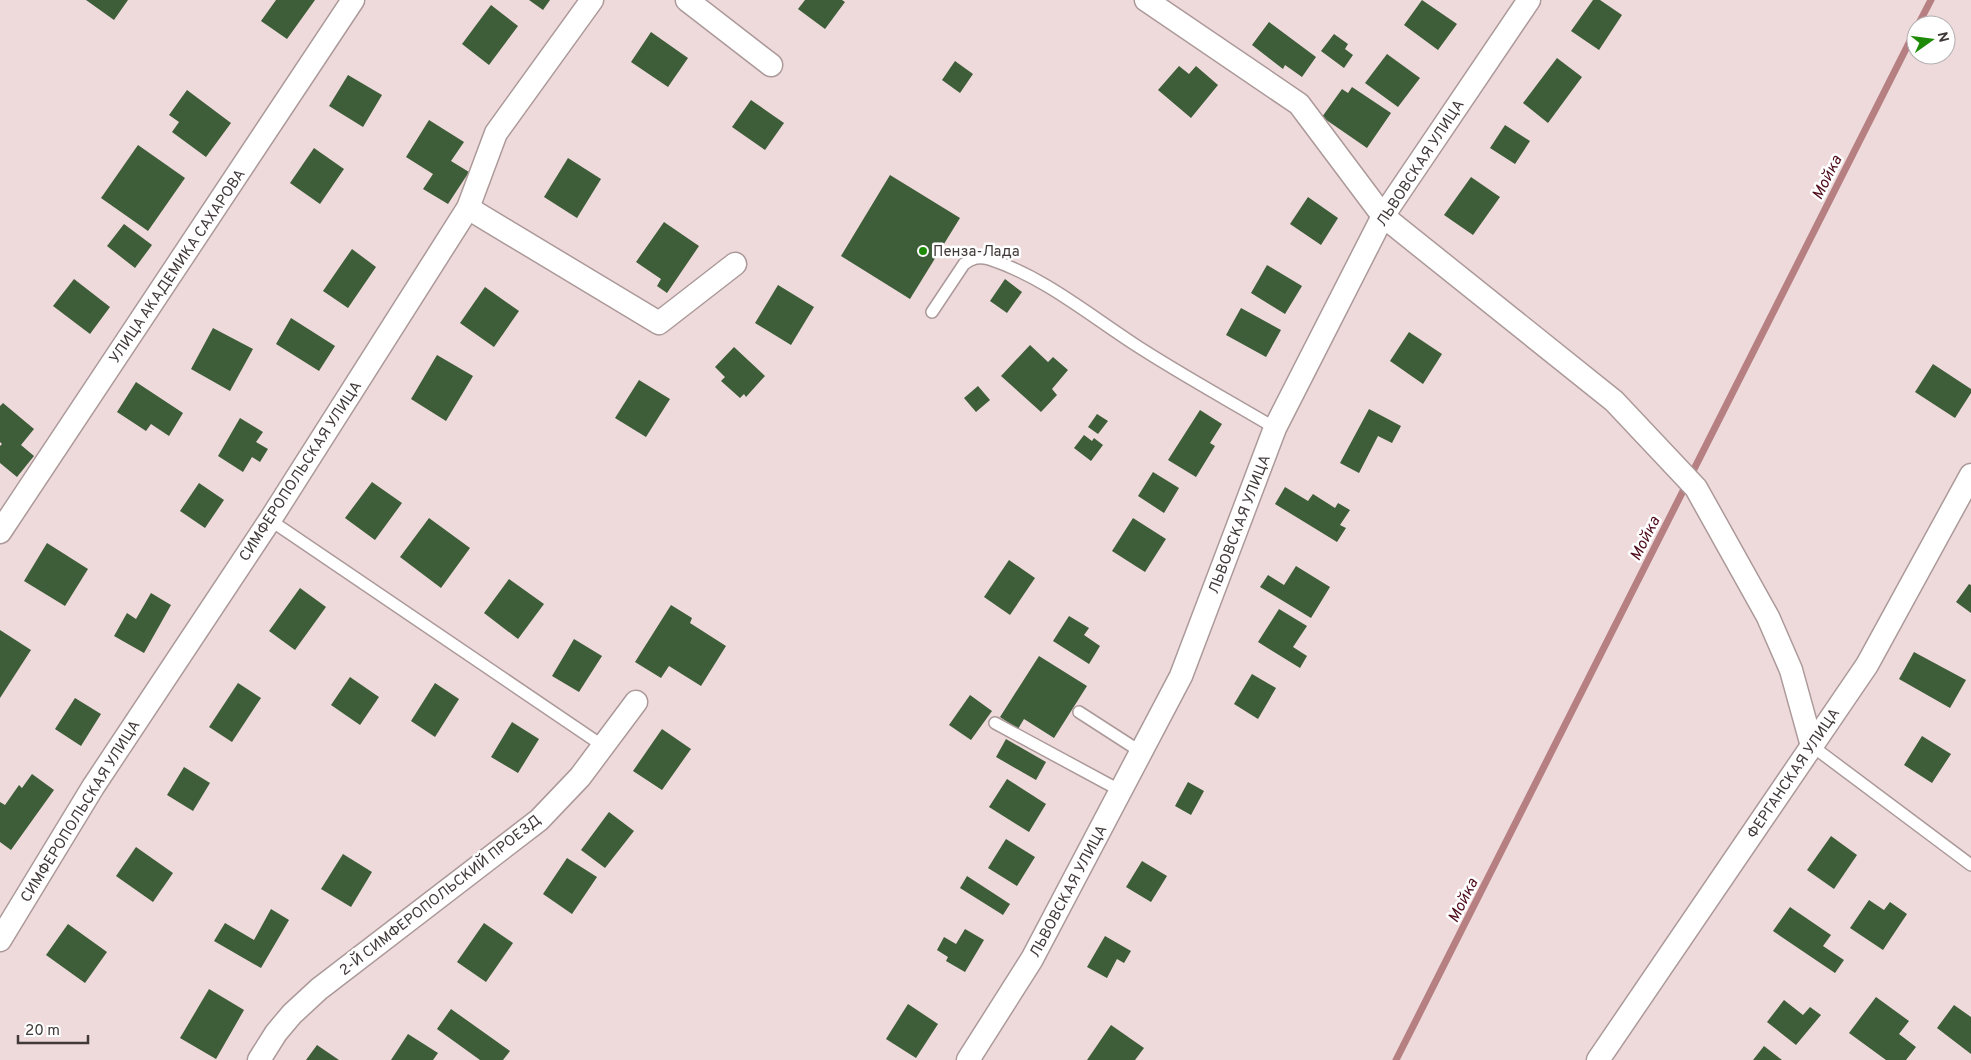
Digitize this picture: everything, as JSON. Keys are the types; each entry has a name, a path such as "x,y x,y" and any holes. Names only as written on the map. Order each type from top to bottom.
{"street":[{"name":"УЛИЦА АКАДЕМИКА САХАРОВА","path":"0,532 353,0"},
{"name":"СИМФЕРОПОЛЬСКАЯ УЛИЦА","path":"0,940 93,788 270,520 468,208 496,132 592,0"},
{"path":"687,0 772,65"},
{"path":"1146,0 1299,104 1383,216 1614,401 1696,488 1768,617 1791,670 1812,746"},
{"name":"ЛЬВОВСКАЯ УЛИЦА","path":"968,1060 1032,959 1181,676 1275,428 1383,216 1529,0"},
{"path":"468,208 659,323 735,264"},
{"name":"ФЕРГАНСКАЯ УЛИЦА","path":"1598,1060 1867,665 1971,476"},
{"name":"2-Й СИМФЕРОПОЛЬСКИЙ ПРОЕЗД","path":"259,1060 276,1033 292,1014 348,965 539,820 580,777 636,702"}],"lane":[{"path":"932,312 964,264 971,259 989,260 1048,287 1138,346 1275,428"},
{"path":"270,520 603,746"},
{"path":"1079,712 1141,752"},
{"path":"995,723 1120,791"},
{"path":"1812,746 1971,865"}],"building":[{"path":"86,0 128,0 114,20"},
{"path":"276,0 315,0 287,39 261,21"},
{"path":"529,0 550,0 543,10"},
{"path":"805,0 842,0 845,2 825,29 798,9"},
{"path":"1422,0 1457,24 1438,50 1404,25"},
{"path":"1593,0 1600,0 1622,15 1599,50 1571,31"},
{"path":"491,5 518,26 489,65 462,44"},
{"path":"1269,22 1316,57 1302,77 1285,65 1283,69 1252,45"},
{"path":"651,32 688,58 668,87 631,62"},
{"path":"1334,34 1348,44 1345,49 1353,55 1344,68 1321,51"},
{"path":"1387,54 1420,78 1398,107 1365,83"},
{"path":"1557,58 1582,77 1548,123 1523,103"},
{"path":"955,61 973,74 960,93 942,80"},
{"path":"1179,66 1189,74 1196,66 1218,85 1191,118 1158,90"},
{"path":"348,75 382,95 363,127 329,106"},
{"path":"1352,87 1391,113 1367,148 1322,117 1342,89 1348,93"},
{"path":"187,90 231,123 206,157 172,132 179,122 169,115"},
{"path":"751,100 784,123 765,150 732,127"},
{"path":"429,120 464,142 451,161 469,172 448,204 423,189 433,174 406,157"},
{"path":"1505,125 1530,141 1515,164 1490,148"},
{"path":"138,145 185,178 148,231 101,198"},
{"path":"314,148 344,169 320,204 290,183"},
{"path":"568,158 601,179 577,218 544,197"},
{"path":"890,175 960,218 910,299 841,256"},
{"path":"1471,177 1500,197 1473,235 1444,215"},
{"path":"1308,197 1338,218 1321,245 1290,224"},
{"path":"664,222 699,246 667,293 657,286 661,279 636,262"},
{"path":"124,224 152,245 135,268 107,246"},
{"path":"352,249 376,267 348,308 323,291"},
{"path":"1267,265 1302,286 1285,314 1251,293"},
{"path":"74,279 110,307 90,334 53,306"},
{"path":"1005,279 1022,292 1007,313 990,301"},
{"path":"778,285 814,307 791,345 755,323"},
{"path":"485,287 519,311 494,347 460,323"},
{"path":"1241,308 1281,330 1266,357 1226,335"},
{"path":"291,318 335,346 319,371 276,344"},
{"path":"213,328 253,349 230,391 191,369"},
{"path":"1409,332 1442,354 1423,384 1390,361"},
{"path":"1030,345 1048,362 1053,357 1068,370 1052,389 1057,395 1041,412 1001,376"},
{"path":"734,347 765,376 746,397 744,394 740,398 721,381 725,377 715,367"},
{"path":"437,355 473,376 446,421 411,399"},
{"path":"1933,364 1971,389 1971,393 1955,418 1915,392"},
{"path":"639,380 670,399 646,437 615,418"},
{"path":"136,382 183,413 169,436 151,424 146,431 117,412"},
{"path":"978,386 990,400 976,412 964,398"},
{"path":"3,403 34,429 21,445 34,456 17,477 0,463 0,446 2,444 0,442 0,406"},
{"path":"1369,409 1401,426 1392,443 1378,436 1359,473 1340,463"},
{"path":"1200,410 1222,424 1210,443 1215,446 1196,477 1168,460"},
{"path":"1097,414 1108,421 1098,434 1088,427"},
{"path":"240,418 263,432 256,442 268,449 260,462 252,457 243,472 218,456"},
{"path":"1084,435 1092,441 1094,438 1103,445 1091,461 1074,448"},
{"path":"1153,472 1179,488 1164,513 1138,496"},
{"path":"372,482 402,503 375,540 345,518"},
{"path":"199,483 224,500 205,528 180,511"},
{"path":"1285,487 1308,501 1313,494 1335,508 1338,503 1350,510 1340,525 1346,528 1337,542 1275,504"},
{"path":"429,518 470,548 441,588 400,557"},
{"path":"1133,518 1166,539 1145,572 1112,551"},
{"path":"47,543 88,569 65,606 24,581"},
{"path":"1009,560 1035,578 1010,615 984,597"},
{"path":"1296,566 1330,587 1311,618 1260,587 1268,575 1284,585"},
{"path":"509,579 544,604 518,639 484,613"},
{"path":"1969,584 1971,585 1971,613 1956,602"},
{"path":"300,588 326,607 295,650 269,631"},
{"path":"151,593 171,605 144,653 114,636 127,613 136,619"},
{"path":"671,605 692,618 690,623 726,646 701,686 669,666 661,678 635,662"},
{"path":"1279,609 1307,626 1293,647 1307,656 1300,668 1258,642"},
{"path":"1069,616 1089,628 1084,635 1100,646 1089,664 1053,641"},
{"path":"0,630 31,650 0,698"},
{"path":"574,639 602,656 579,692 552,676"},
{"path":"1914,652 1966,680 1950,708 1899,679"},
{"path":"1039,656 1087,686 1054,738 1024,719 1018,729 1000,717"},
{"path":"1252,674 1276,688 1258,719 1234,704"},
{"path":"350,677 379,697 360,725 331,705"},
{"path":"238,683 261,698 232,742 209,727"},
{"path":"435,683 459,699 435,737 411,721"},
{"path":"970,695 992,711 971,740 949,725"},
{"path":"75,698 101,714 81,746 55,729"},
{"path":"512,722 539,739 518,773 491,757"},
{"path":"662,729 691,749 662,790 633,771"},
{"path":"1922,736 1951,754 1932,783 1904,765"},
{"path":"1006,739 1046,762 1036,780 996,757"},
{"path":"184,767 210,783 193,811 167,795"},
{"path":"32,774 54,790 11,850 0,842 0,802 5,805 19,785 22,788"},
{"path":"1007,779 1046,804 1029,832 989,807"},
{"path":"1188,782 1204,791 1191,815 1175,806"},
{"path":"609,812 634,831 605,868 581,850"},
{"path":"1831,836 1857,855 1834,889 1807,870"},
{"path":"1006,839 1035,857 1017,886 988,868"},
{"path":"136,847 173,873 153,902 116,876"},
{"path":"343,854 372,872 351,907 321,889"},
{"path":"567,858 597,877 572,914 543,894"},
{"path":"1142,861 1167,876 1151,902 1126,887"},
{"path":"967,876 1010,904 1003,915 960,888"},
{"path":"1869,900 1884,910 1890,902 1907,914 1883,950 1850,928"},
{"path":"1790,907 1831,935 1823,946 1844,960 1835,973 1773,931"},
{"path":"271,909 289,920 261,968 214,941 225,923 254,940"},
{"path":"484,923 513,943 486,982 457,962"},
{"path":"68,924 107,952 85,983 46,955"},
{"path":"965,929 984,940 965,972 946,961 948,957 937,950 944,937 956,944"},
{"path":"1105,936 1131,951 1124,963 1117,959 1107,978 1087,967"},
{"path":"209,989 244,1010 216,1059 180,1038"},
{"path":"1876,997 1909,1021 1899,1034 1916,1047 1906,1060 1886,1060 1849,1033"},
{"path":"1784,1000 1803,1015 1810,1007 1821,1015 1796,1045 1767,1022"},
{"path":"908,1004 938,1024 916,1058 886,1039"},
{"path":"1954,1005 1971,1017 1971,1054 1937,1028"},
{"path":"451,1009 510,1051 503,1060 480,1060 437,1029"},
{"path":"1111,1025 1144,1048 1135,1060 1087,1060"},
{"path":"408,1034 438,1053 433,1060 391,1060"},
{"path":"317,1045 339,1060 306,1060"},
{"path":"1764,1046 1782,1060 1753,1060"}],"waterway":[{"name":"Мойка","path":"1923,15 1931,0"},
{"name":"Мойка","path":"1396,1060 1906,49"}],"place":[{"name":"Пенза-Лада","path":"923,251"}]}
